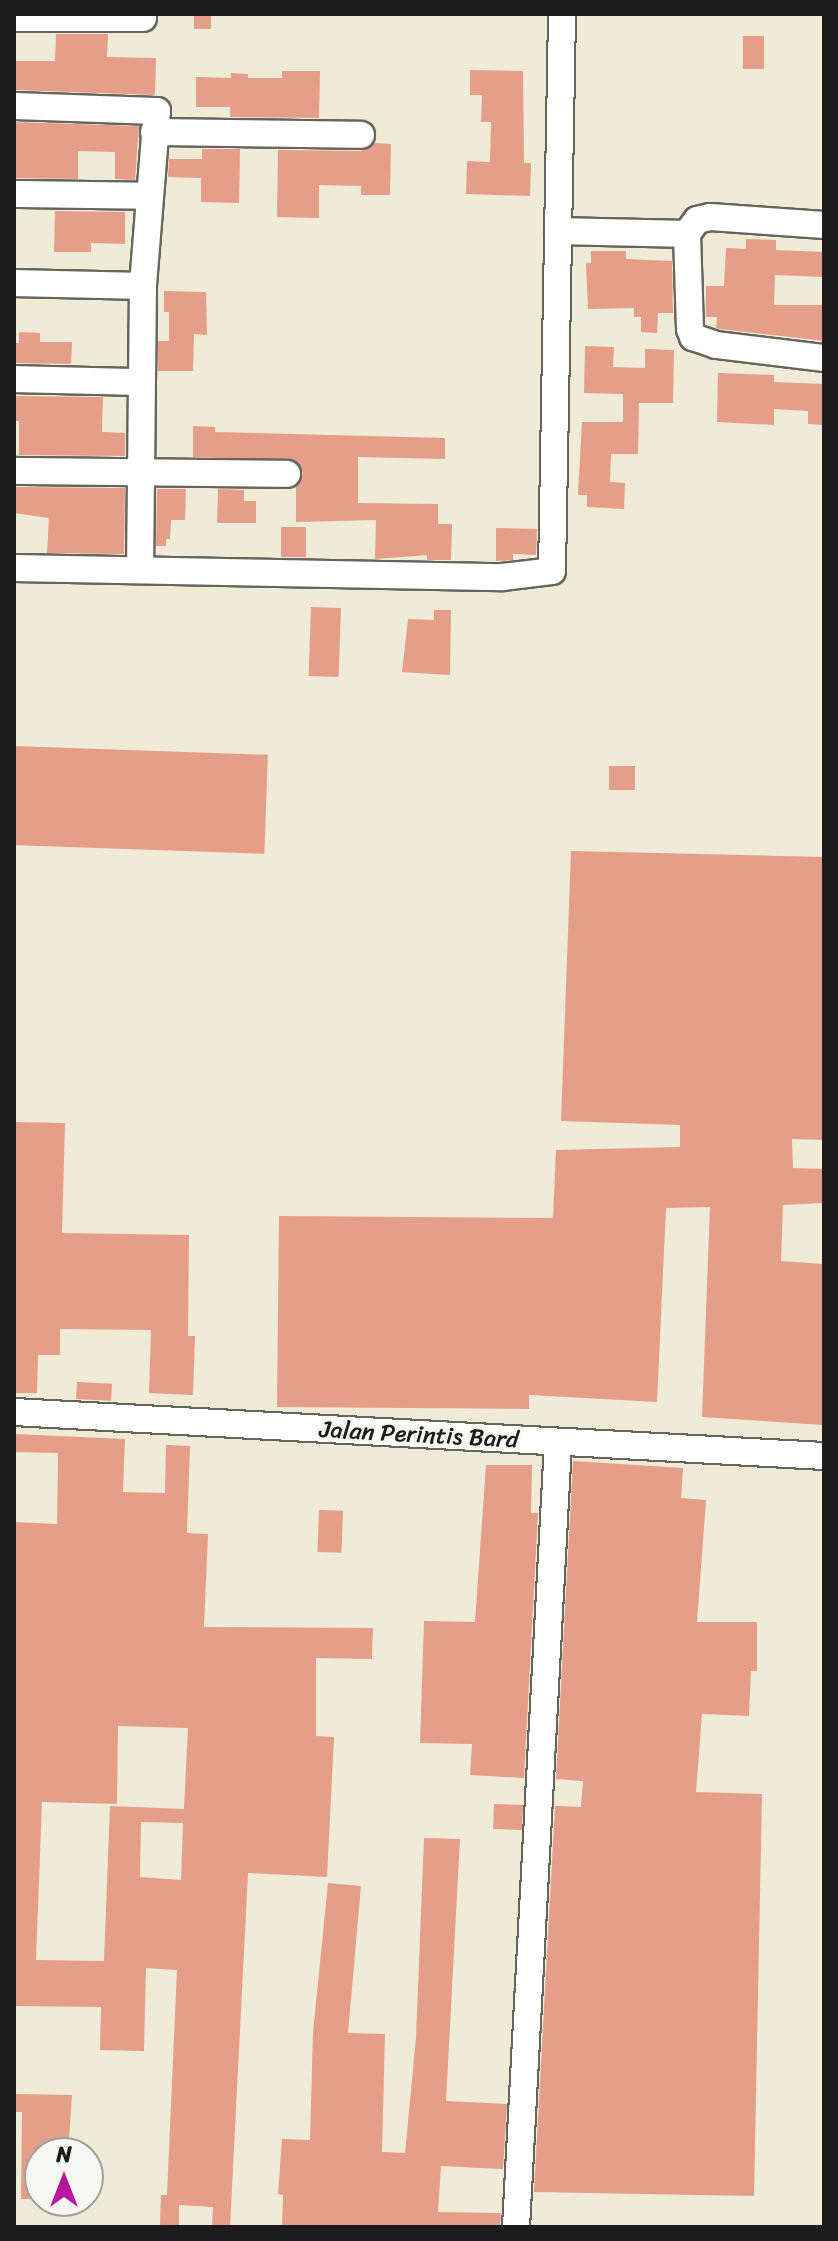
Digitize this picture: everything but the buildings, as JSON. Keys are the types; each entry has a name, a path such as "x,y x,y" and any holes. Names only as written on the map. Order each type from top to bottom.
{"street":[{"path":"14,568 502,577 552,571 562,14"},
{"path":"14,18 143,18"},
{"path":"14,106 157,111 139,382 140,570"},
{"path":"154,132 361,135"},
{"path":"14,194 150,196"},
{"path":"824,225 710,217 697,220 687,234 690,329 693,337 716,345 824,358"},
{"path":"558,231 687,234"},
{"path":"14,283 143,286"},
{"path":"14,379 139,382"},
{"path":"14,471 287,474"},
{"name":"Jalan Perintis Bard","path":"14,1412 824,1456"},
{"path":"516,2227 558,1443"}]}
